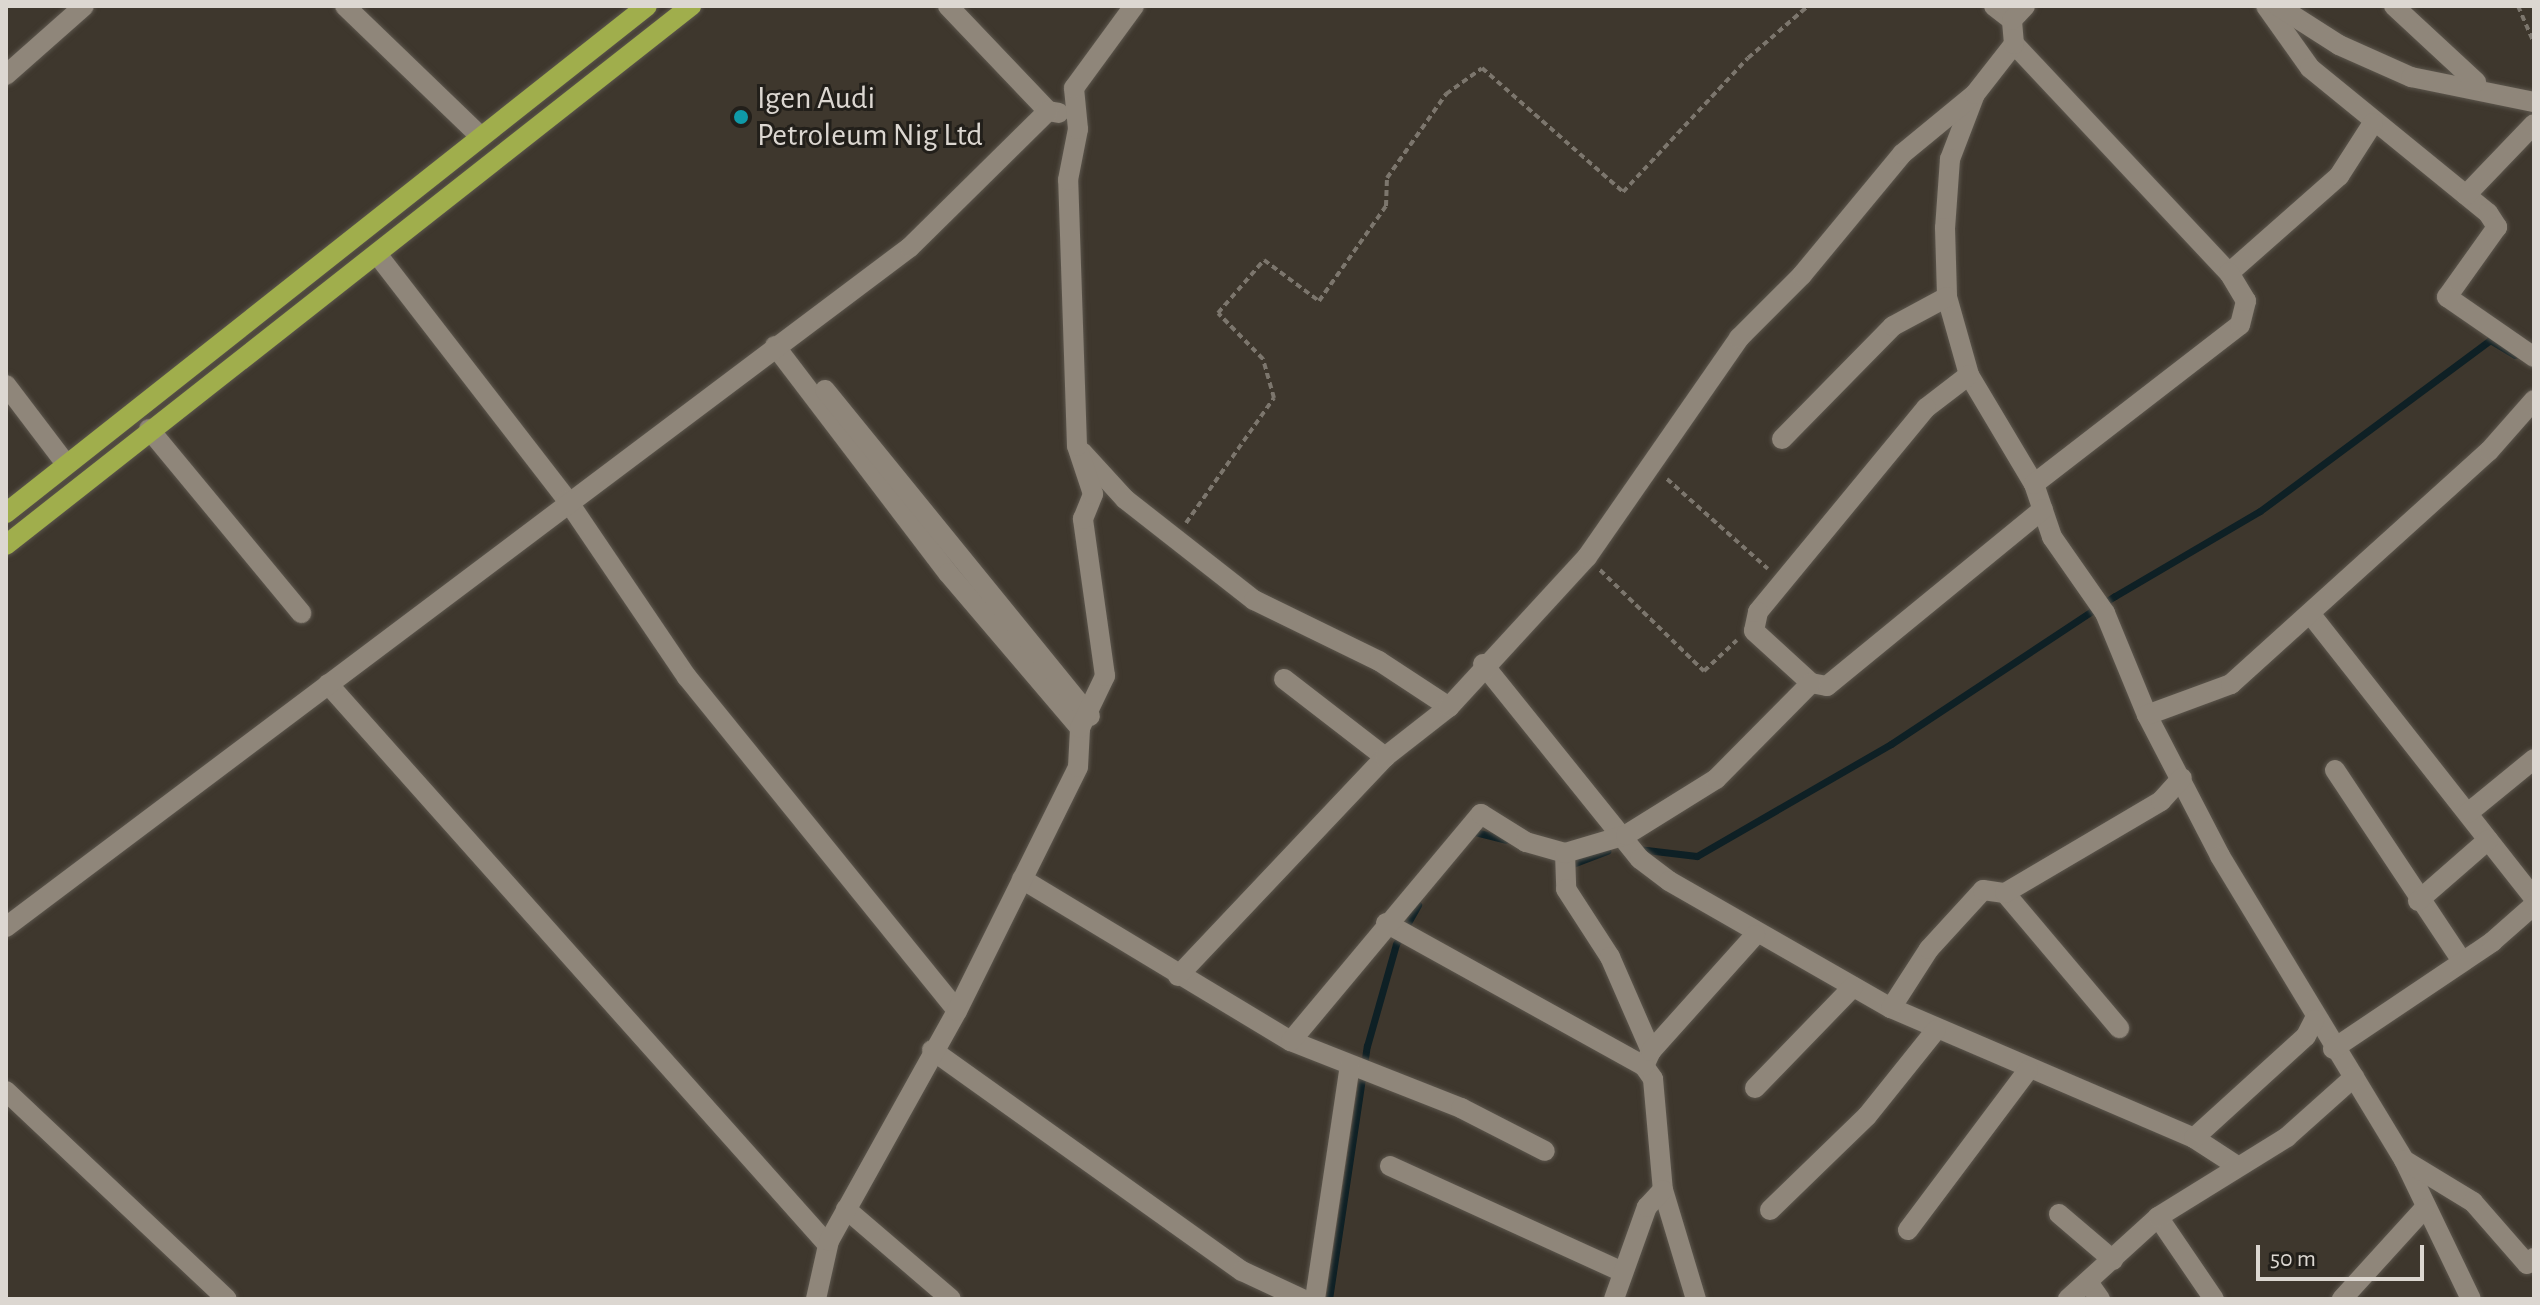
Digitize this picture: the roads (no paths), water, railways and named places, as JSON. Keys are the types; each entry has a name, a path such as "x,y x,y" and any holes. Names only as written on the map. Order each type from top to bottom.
{"main road":[{"path":"6,513 478,134 647,6"},
{"path":"6,545 149,429 691,6"}],"street":[{"path":"6,75 84,6"},
{"path":"345,6 478,134"},
{"path":"948,6 1048,111 1060,113 1134,6"},
{"path":"1178,976 1385,757 1449,707 1483,664 1587,557 1654,467 1739,338 1802,275 1902,154 1975,94 2014,44 2018,13 1994,6"},
{"path":"2266,6 2310,68 2373,123 2466,195 2497,227 2447,297 2534,357"},
{"path":"2278,6 2339,45 2411,77 2481,86 2534,102"},
{"path":"2394,6 2481,86"},
{"path":"2014,44 2229,273 2246,301 2240,325 2034,484"},
{"path":"1975,94 1950,159 1947,297 1969,375 2034,484 2043,509 2092,596 2105,613 2147,715 2314,1020 2354,1077 2404,1160 2424,1209 2471,1299"},
{"path":"816,1299 828,1245 932,1050 957,1011 1078,767 1085,722 1105,676 1083,519 1093,494 1077,446 1068,180 1078,129 1073,98"},
{"path":"6,927 567,500 910,247 1048,111"},
{"path":"2229,273 2339,176 2373,123"},
{"path":"2466,195 2534,124"},
{"path":"377,254 567,500 687,677 957,1011"},
{"path":"1782,439 1893,326 1947,297"},
{"path":"779,343 1085,722"},
{"path":"1969,375 1926,408 1782,581 1752,620 1761,640 1811,683 1827,686 2043,509"},
{"path":"6,385 66,464"},
{"path":"2147,715 2231,684 2525,427 2534,400"},
{"path":"149,429 301,613"},
{"path":"1077,446 1125,499 1254,600 1379,661 1449,707"},
{"path":"2312,616 2534,898"},
{"path":"1483,664 1626,835 1640,859 1755,935 1891,1008 2028,1070 2194,1138 2234,1164"},
{"path":"1284,679 1385,757"},
{"path":"1291,1041 1397,928 1481,814 1526,842 1565,853 1626,835 1716,779 1811,683"},
{"path":"328,684 828,1245"},
{"path":"2468,813 2534,759"},
{"path":"2335,770 2418,901 2462,961"},
{"path":"1891,1008 1929,949 1983,890 2005,893 2161,801 2182,778"},
{"path":"2418,901 2488,840"},
{"path":"1565,853 1563,881 1610,957 1648,1059 1653,1079 1663,1190 1696,1299"},
{"path":"1022,879 1178,976 1291,1041 1461,1108 1545,1151"},
{"path":"2005,893 2119,1028"},
{"path":"2333,1049 2462,961 2534,905"},
{"path":"1397,928 1648,1059"},
{"path":"1648,1059 1755,935"},
{"path":"1755,1088 1853,987"},
{"path":"2194,1138 2306,1036 2314,1020"},
{"path":"1770,1210 1867,1116 1936,1030"},
{"path":"932,1050 1242,1271 1302,1299"},
{"path":"1315,1299 1359,1070"},
{"path":"1908,1230 2028,1070"},
{"path":"2068,1299 2094,1291 2113,1260 2158,1217 2234,1164 2287,1137 2354,1077"},
{"path":"6,1091 227,1299"},
{"path":"2404,1160 2473,1202 2527,1264 2534,1258"},
{"path":"1390,1166 1623,1272"},
{"path":"1614,1299 1647,1207 1663,1190"},
{"path":"846,1209 951,1299"},
{"path":"2342,1299 2424,1209"},
{"path":"2059,1214 2113,1260"},
{"path":"2158,1217 2214,1299"}],"waterway":[{"path":"1638,849 1697,856 1891,744 2115,596 2260,511 2490,340 2515,355"},
{"path":"1475,832 1506,840"},
{"path":"1570,865 1607,851"},
{"path":"1329,1299 1367,1046 1396,944 1418,905"}],"place":[{"name":"Igen Audi Petroleum Nig Ltd","path":"741,117"}]}
